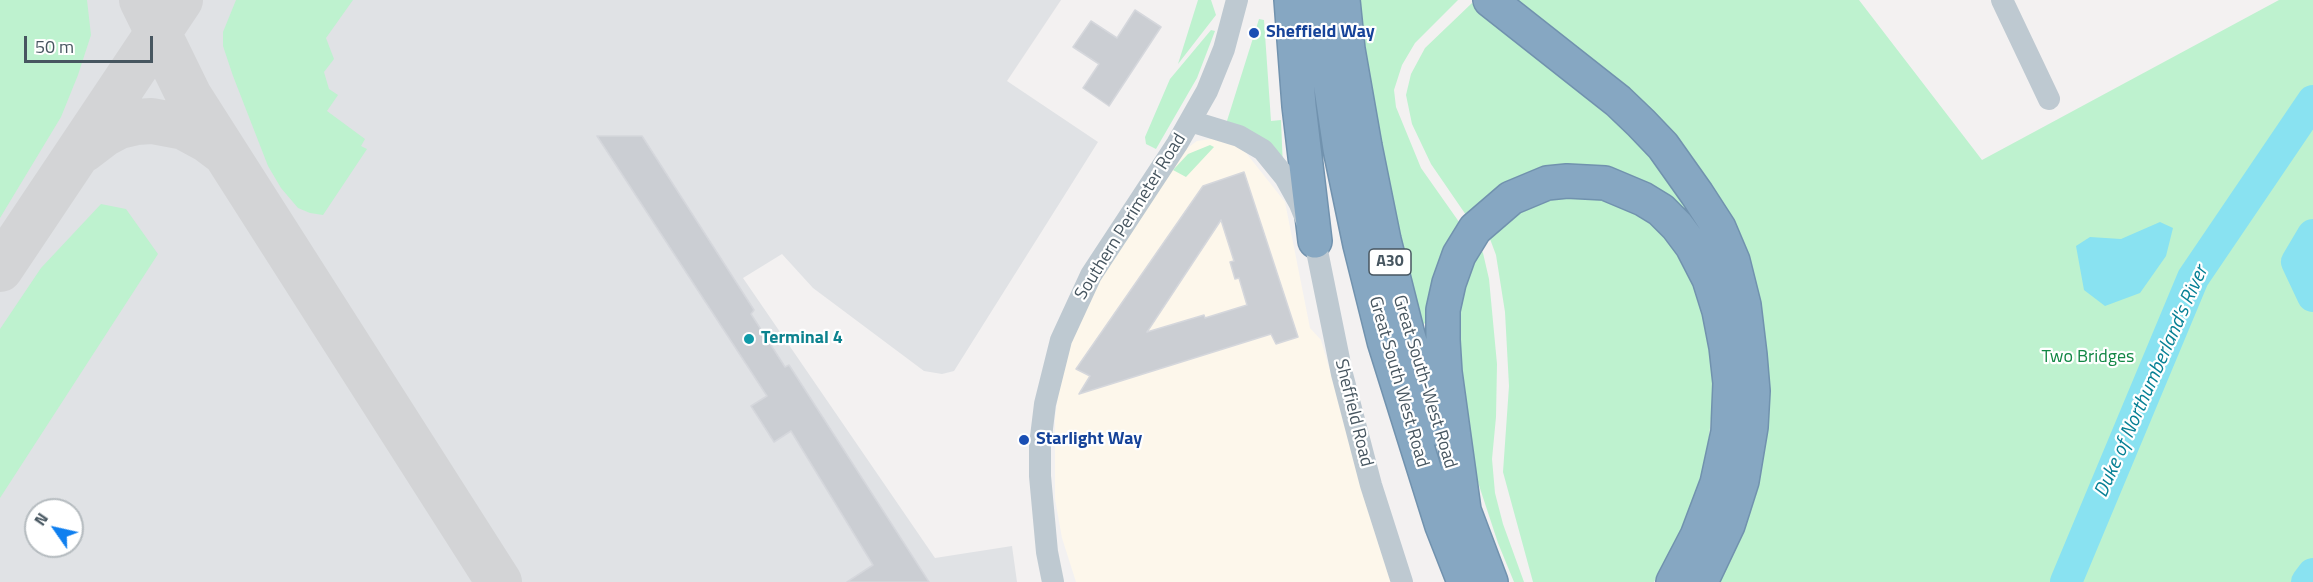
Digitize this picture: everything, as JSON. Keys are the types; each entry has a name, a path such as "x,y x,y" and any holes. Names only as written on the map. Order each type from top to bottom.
{"highway":[{"path":"1291,0 1299,106 1315,241"},
{"name":"Great South West Road","path":"1318,0 1340,149 1378,320 1442,526 1464,582"},
{"name":"Great South-West Road","path":"1343,0 1348,49 1365,146 1384,240 1408,335 1465,517 1491,582"},
{"path":"1490,0 1618,102 1655,138 1719,228 1733,261 1744,306 1750,355 1753,391 1751,427 1742,481 1728,525 1701,582"},
{"path":"1465,517 1445,372 1443,340 1443,310 1459,255 1475,229 1511,198 1546,183 1568,181 1605,183 1661,210 1692,246 1709,279 1719,311 1726,347 1730,383 1728,432 1719,473 1697,536 1673,582"}],"street":[{"name":"Southern Perimeter Road","path":"1053,582 1046,541 1040,476 1040,445 1045,404 1061,340 1091,275 1207,91 1224,49 1237,0"},
{"path":"2002,0 2049,99"},
{"path":"1190,121 1239,136 1263,150 1292,188 1315,241"},
{"name":"Sheffield Road","path":"1315,241 1342,374 1371,486 1402,582"}],"shaded area":[{"path":"0,0 1061,0 1007,81 1098,142 954,371 942,374 924,371 813,288 782,254 743,278 935,558 1012,546 1017,582 0,582"},
{"path":"1218,138 1243,149 1285,202 1310,328 1321,340 1392,582 1076,582 1062,538 1055,499 1055,418 1060,382 1074,333 1096,284 1182,152 1197,141"}],"green space":[{"path":"0,0 87,0 91,35 61,117 0,218"},
{"path":"236,0 353,0 326,38 334,59 324,72 329,89 338,95 327,111 365,139 361,146 367,149 323,215 298,208 281,188 268,166 223,46 223,32"},
{"path":"1198,0 1211,0 1216,15 1178,64"},
{"path":"1349,0 1458,0 1415,43 1402,65 1394,90 1396,107 1421,168 1464,229 1427,322 1420,326 1415,324"},
{"name":"Two Bridges","path":"1497,0 1859,0 1982,160 2279,0 2313,0 2313,259 2308,267 2313,276 2313,582 1706,582 1723,228"},
{"path":"1472,3 1637,140 1675,189 1709,255 1605,176 1470,218 1466,215 1431,164 1412,124 1406,95 1411,74 1425,48"},
{"path":"1259,19 1264,20 1271,121 1281,120 1283,168 1226,124"},
{"path":"1211,30 1215,31 1197,78 1156,149 1146,144 1145,137 1170,79"},
{"path":"1210,145 1214,147 1186,177 1173,170 1188,154"},
{"path":"1576,192 1631,206 1667,235 1693,278 1709,336 1713,399 1707,456 1698,492 1684,526 1654,582 1533,582 1503,472 1509,386 1505,312 1496,255 1490,239 1484,232 1521,204"},
{"path":"101,204 126,209 158,254 0,498 0,329 41,268"},
{"path":"1476,240 1483,253 1489,279 1497,364 1492,459 1495,493 1503,524 1524,582 1514,582 1498,543 1470,458 1446,346"}],"water":[{"path":"2160,222 2173,228 2166,256 2140,293 2105,306 2084,290 2076,246 2090,237 2121,239"}],"building":[{"path":"1135,10 1161,27 1109,106 1083,88 1099,64 1073,47 1091,21 1117,38"},
{"name":"Terminal 4","path":"597,136 642,136 754,310 751,314 785,367 789,365 929,582 847,582 873,565 791,431 774,442 751,406 767,396"},
{"path":"1244,172 1298,337 1276,344 1271,334 1079,394 1090,376 1076,369 1203,186","holes":["1221,220 1234,261 1230,262 1235,279 1239,278 1247,305 1147,332"]}],"waterway":[{"name":"Duke of Northumberland's River","path":"2066,582 2193,278 2313,101"},
{"path":"2313,235 2297,262 2313,296"},
{"path":"2307,582 2313,574"}],"taxiway":[{"path":"142,0 189,96 499,582"},
{"path":"0,269 180,0"},
{"path":"83,150 119,126 152,121 184,127 224,152"}],"place":[{"name":"Sheffield Way","path":"1254,33"},
{"name":"Terminal 4","path":"749,339"},
{"name":"Starlight Way","path":"1024,440"}]}
